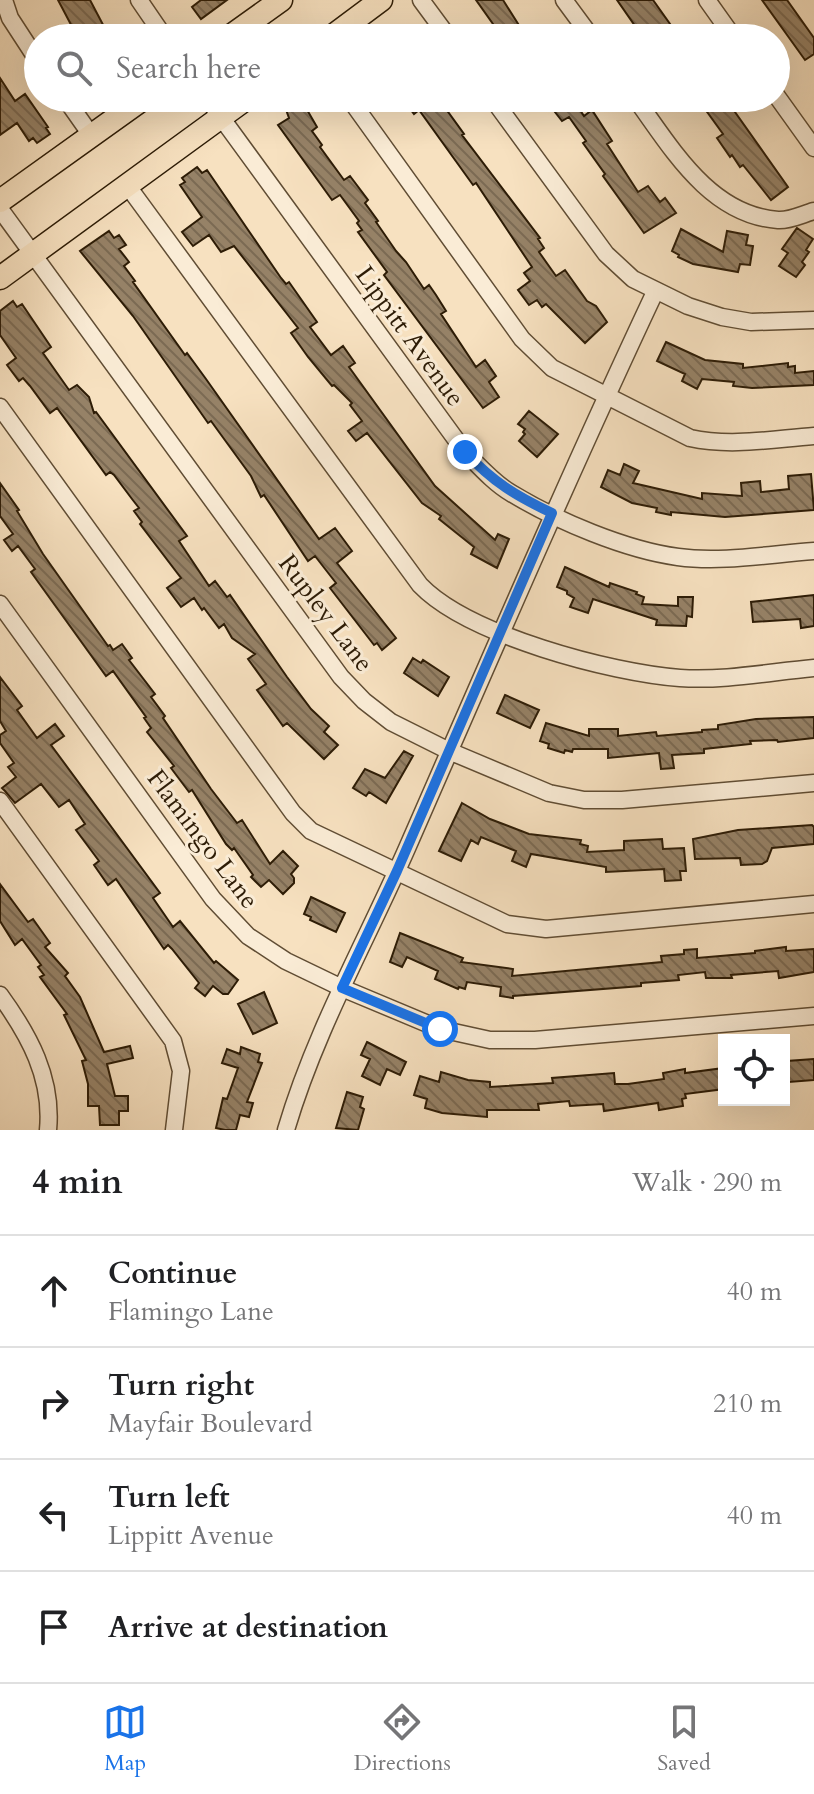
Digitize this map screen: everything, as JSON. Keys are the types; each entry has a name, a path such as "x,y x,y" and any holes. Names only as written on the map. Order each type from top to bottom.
{"main road":[{"path":"248,24 281,0"},
{"path":"349,24 381,0"},
{"path":"0,201 124,112"},
{"path":"0,278 228,112"}],"street":[{"path":"4,0 10,18 24,40"},
{"path":"139,0 155,24"},
{"path":"421,0 439,24"},
{"path":"564,0 582,24"},
{"path":"707,0 724,24"},
{"path":"75,112 91,135"},
{"name":"Lippitt Avenue","path":"217,112 465,452 488,476 511,493 624,546 681,558 729,558 814,551"},
{"path":"359,112 534,354 552,368 690,438 713,443 814,436"},
{"path":"502,112 606,254 618,267 655,292 688,306 751,322 814,320"},
{"path":"645,112 687,170 739,210 779,221 814,211"},
{"path":"788,112 814,148"},
{"path":"127,185 420,585 442,604 558,654 680,678 814,668"},
{"name":"Rupley Lane","path":"0,209 341,677 364,701 391,722 449,751 549,793 584,800 622,800 814,783"},
{"path":"286,1130 296,1097 342,988 397,871 552,513 655,292"},
{"path":"0,407 293,813 311,831 507,924 546,929 814,904"},
{"name":"Flamingo Lane","path":"0,604 213,899 248,936 286,961 440,1029 490,1040 535,1040 814,1016"},
{"path":"0,801 173,1041 181,1071 174,1130"},
{"path":"0,995 32,1043 47,1085 48,1130"}],"building":[{"path":"58,0 90,0 103,24 71,24"},
{"path":"201,0 227,0 201,19 192,7"},
{"path":"476,0 503,0 518,24 493,24"},
{"path":"617,0 653,0 670,24 634,24"},
{"path":"762,0 787,0 814,38 814,54 805,60 790,39 790,24 779,24"},
{"path":"0,78 15,101 24,95 24,112 38,112 50,134 37,143 33,138 29,141 17,123 0,135"},
{"path":"287,112 308,112 317,127 312,131 322,145 320,147 344,180 350,176 368,200 365,203 376,222 424,289 429,285 446,311 441,314 476,367 485,360 496,376 489,382 499,397 483,408 384,275 387,272 358,232 362,230 357,223 359,221 340,195 332,200 278,125 289,118"},
{"path":"420,112 448,112 540,238 544,248 539,252 556,276 565,270 587,301 596,306 607,322 585,343 546,304 542,307 537,300 529,305 518,290 530,281 524,273 532,267 476,183 473,185"},
{"path":"555,112 581,112 584,116 593,112 612,141 607,144 638,192 648,186 660,202 665,198 676,213 644,233 603,176 605,174 583,143 586,141 569,117 562,121"},
{"path":"707,112 735,112 788,187 771,200 743,165 740,167 732,155 730,157 717,138 723,134"},
{"path":"197,167 202,173 207,170 281,278 286,284 289,282 317,322 310,327 331,355 343,346 355,363 349,367 435,486 495,540 498,534 509,539 497,568 471,554 474,547 422,503 367,433 356,441 348,431 362,421 350,405 352,403 332,386 308,357 291,333 298,328 234,246 221,252 209,235 193,246 182,232 202,217 180,185 185,182 182,178"},
{"path":"797,228 813,239 802,262 805,265 796,277 779,266 788,253 782,249"},
{"path":"681,229 723,252 727,231 748,235 746,245 753,246 750,265 740,264 738,272 693,264 678,257 672,251"},
{"path":"109,231 114,238 119,235 126,245 119,249 129,262 124,266 133,282 319,539 335,528 352,551 337,563 396,638 382,650 377,643 374,645 330,588 336,583 315,556 308,561 211,421 208,423 133,316 80,251"},
{"path":"13,301 17,307 22,304 51,347 43,353 69,390 77,385 89,397 94,413 187,536 179,541 209,586 215,581 227,597 230,595 311,709 329,726 324,732 338,745 324,759 287,723 283,726 257,690 266,684 248,659 255,654 232,638 224,624 219,628 194,598 181,607 167,588 181,578 140,524 142,522 134,511 139,508 114,475 110,472 106,475 57,408 50,413 23,378 19,381 7,365 16,358 0,335 0,311"},
{"path":"666,342 705,360 743,364 743,368 788,363 788,367 795,366 795,373 814,371 814,385 752,388 733,386 734,382 702,379 697,389 682,381 685,374 657,361"},
{"path":"529,411 558,434 537,457 519,441 525,429 518,424"},
{"path":"624,464 639,471 633,483 702,499 702,493 742,496 741,483 760,481 761,492 789,489 788,476 811,474 814,510 725,517 656,512 657,508 632,503 601,487 608,470 620,475"},
{"path":"0,483 43,554 108,646 113,650 122,644 132,658 129,660 155,694 151,697 165,716 163,718 237,823 242,820 270,864 283,851 298,866 291,874 294,883 283,894 269,880 261,887 251,877 253,875 234,848 232,850 226,844 192,790 189,792 171,768 174,766 147,732 151,728 146,717 113,671 106,676 31,572 35,569 18,546 12,551 4,540 13,534 0,516"},
{"path":"565,567 609,587 610,583 637,592 644,597 642,604 678,606 678,597 693,597 692,617 687,616 686,626 656,625 657,620 593,599 588,613 570,607 574,598 557,587"},
{"path":"814,595 814,626 801,628 800,619 753,622 751,602"},
{"path":"413,658 421,663 423,660 449,677 438,696 404,673"},
{"path":"0,677 22,706 17,710 37,738 55,724 64,736 51,745 160,893 153,898 173,927 180,921 214,963 216,961 238,980 228,994 213,986 205,996 195,988 199,983 168,945 164,949 116,879 108,885 94,865 99,861 76,830 85,824 69,800 59,807 41,784 15,803 2,788 16,777 8,767 14,763 0,743 0,735 6,731 0,721"},
{"path":"505,695 539,710 530,728 497,713"},
{"path":"814,717 814,738 750,741 751,744 704,749 704,753 672,755 674,768 661,769 659,753 608,758 608,749 573,749 564,753 548,748 549,744 540,741 546,723 589,736 589,729 618,729 618,736 656,732 657,736 702,732 718,729 718,725 756,719"},
{"path":"404,751 413,756 386,803 369,792 366,796 353,788 365,769 385,778"},
{"path":"462,803 490,819 529,834 581,840 580,844 588,846 587,852 624,850 624,841 662,839 663,849 684,848 686,871 680,871 681,880 665,881 664,869 606,872 606,867 531,854 526,867 512,861 516,851 481,837 478,844 471,840 461,861 439,851"},
{"path":"812,825 814,844 772,848 767,861 762,864 741,865 740,858 695,859 693,839 738,830"},
{"path":"0,884 28,922 33,919 50,943 45,947 68,973 65,976 80,997 104,1052 130,1046 133,1058 107,1064 115,1096 128,1096 128,1111 119,1111 119,1125 100,1125 99,1106 88,1106 88,1084 82,1061 86,1060 64,1015 67,1014 40,977 44,975 38,967 41,965 22,939 15,945 0,921"},
{"path":"311,897 345,913 336,932 304,914"},
{"path":"400,933 463,958 461,962 513,969 512,976 662,962 661,956 684,954 684,950 697,949 697,958 786,947 786,951 814,949 814,972 779,978 778,971 731,975 732,978 706,978 705,972 678,975 679,980 641,983 641,986 513,998 500,996 501,987 467,982 465,989 458,989 435,979 438,971 407,957 402,967 390,962"},
{"path":"264,992 277,1023 253,1034 238,1004"},
{"path":"367,1042 406,1062 400,1075 387,1069 380,1085 362,1076 370,1059 361,1055"},
{"path":"241,1047 260,1054 258,1062 262,1063 247,1102 253,1103 249,1117 240,1115 236,1130 216,1128 223,1098 227,1099 238,1068 222,1063 227,1049 240,1054"},
{"path":"814,1059 814,1080 790,1082 790,1061"},
{"path":"685,1069 685,1073 718,1069 718,1090 685,1094 683,1106 659,1110 658,1103 604,1111 603,1104 570,1106 569,1101 538,1104 539,1110 487,1110 487,1117 442,1113 425,1108 427,1099 414,1095 420,1076 439,1082 441,1072 468,1080 490,1082 490,1087 553,1083 552,1078 614,1073 615,1084 628,1084 664,1079 663,1073"},
{"path":"347,1092 363,1097 360,1107 364,1109 358,1130 336,1128"}],"route":[{"path":"440,1029 342,988 397,871 552,513 511,493 488,476 465,452"}]}
